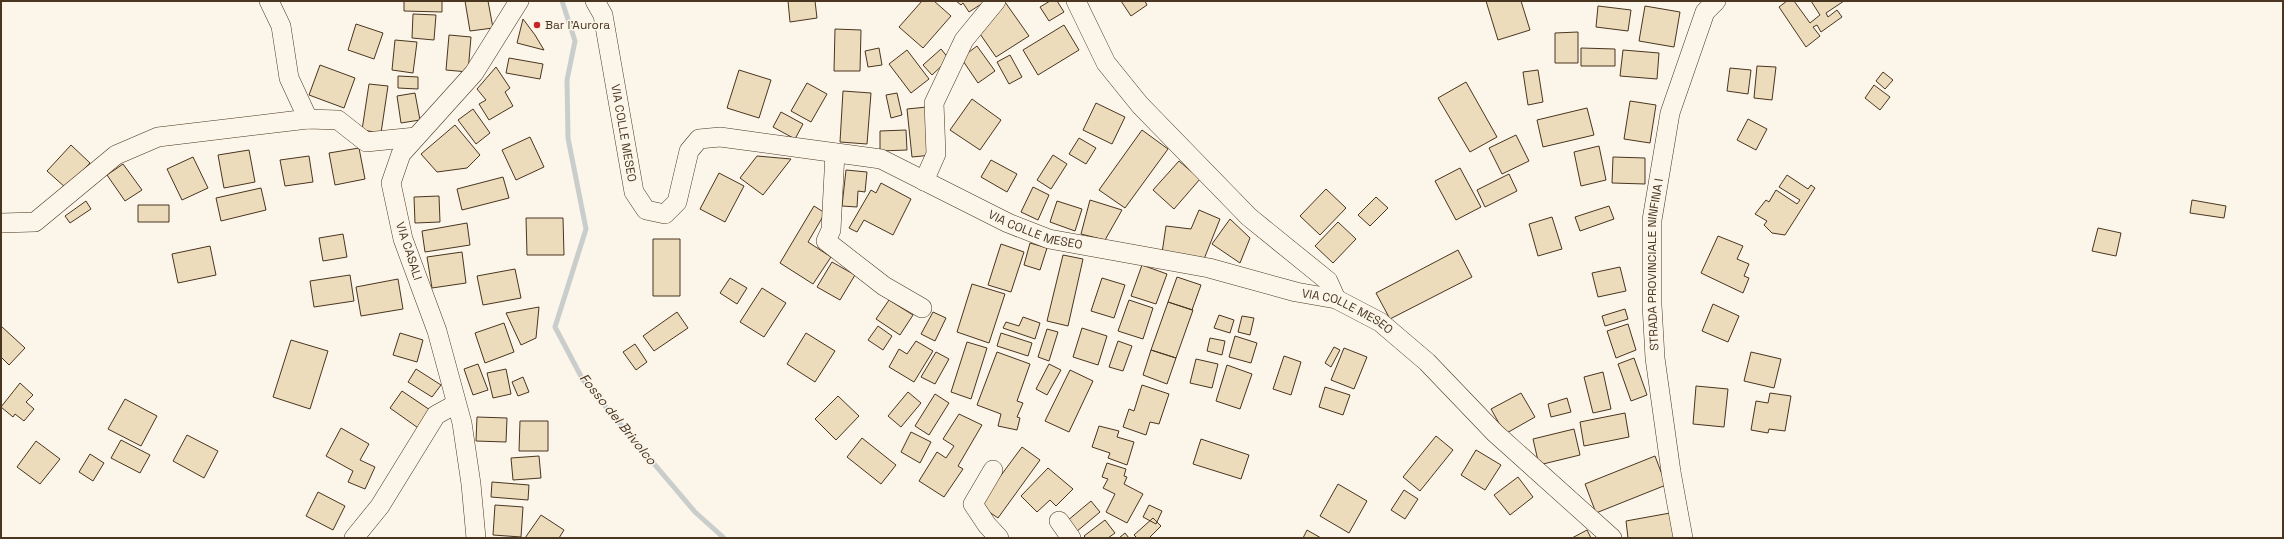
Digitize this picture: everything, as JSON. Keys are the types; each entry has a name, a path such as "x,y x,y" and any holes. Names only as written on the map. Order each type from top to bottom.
{"street":[{"path":"270,1 281,26 289,78 308,119"},
{"name":"VIA CASALI","path":"476,538 471,484 462,423 437,331 403,239 390,183 401,154 474,73 519,1"},
{"name":"VIA COLLE MESEO","path":"595,1 603,15 634,192 646,210 665,214 677,202 689,151 699,139 720,137 881,159 1008,223 1049,239 1209,268 1296,292 1336,299 1380,322 1427,362 1495,433 1612,538"},
{"path":"924,181 936,154 934,103 964,40 996,1"},
{"path":"1076,1 1106,64 1140,105 1249,217 1328,281 1336,299"},
{"name":"STRADA PROVINCIALE NINFINA I","path":"1683,538 1671,472 1655,358 1652,305 1652,220 1670,113 1705,12 1716,1"},
{"path":"1,223 35,222 116,155 158,137 308,119 338,120 366,142 416,137"},
{"path":"835,153 831,230 826,241 884,286 922,308"},
{"path":"354,538 380,506 436,415 456,404"},
{"path":"993,470 973,504 987,525 999,538"},
{"path":"1059,521 1072,538"}],"building":[{"path":"404,1 442,1 442,12 404,11"},
{"path":"465,1 488,1 493,28 470,31"},
{"path":"788,1 815,1 817,18 790,22"},
{"path":"922,1 934,1 951,16 923,48 899,27"},
{"path":"956,1 986,1 969,12 963,3 961,5"},
{"path":"1050,1 1057,1 1064,12 1049,21 1040,7"},
{"path":"1121,1 1145,1 1147,5 1131,16"},
{"path":"1486,1 1521,1 1530,30 1498,40"},
{"path":"1787,1 1794,1 1810,23 1820,15 1811,1 1844,1 1826,13 1828,17 1837,10 1842,17 1821,32 1817,25 1813,27 1820,36 1806,47 1779,7"},
{"path":"1005,2 1029,36 996,57 978,31"},
{"path":"1598,6 1631,10 1628,31 1596,27"},
{"path":"1645,6 1680,12 1674,47 1639,41"},
{"path":"413,14 436,15 434,40 412,38"},
{"path":"523,19 535,35 544,50 517,43"},
{"path":"356,24 383,33 374,59 348,50"},
{"path":"1064,25 1079,50 1038,75 1023,50"},
{"path":"835,29 861,30 860,71 834,71"},
{"path":"1578,32 1578,63 1555,63 1555,33"},
{"path":"449,35 471,37 468,72 446,70"},
{"path":"395,40 417,42 413,73 392,70"},
{"path":"977,46 995,71 978,83 961,58"},
{"path":"879,48 882,65 868,67 865,51"},
{"path":"1581,48 1615,49 1615,66 1581,66"},
{"path":"941,49 949,59 932,75 923,65"},
{"path":"907,50 929,79 911,93 889,64"},
{"path":"1623,50 1659,53 1657,79 1620,76"},
{"path":"1010,55 1022,77 1009,84 997,62"},
{"path":"509,58 543,64 540,79 506,73"},
{"path":"320,65 355,78 344,108 309,95"},
{"path":"1757,66 1776,67 1772,100 1754,98"},
{"path":"496,67 510,88 505,92 513,106 489,120 479,104 486,100 477,89"},
{"path":"1730,68 1751,70 1748,94 1727,91"},
{"path":"739,70 771,80 759,118 727,108"},
{"path":"1538,70 1543,102 1528,105 1523,72"},
{"path":"1883,72 1893,80 1885,89 1876,81"},
{"path":"398,76 418,77 418,89 398,88"},
{"path":"1466,82 1497,137 1470,152 1438,98"},
{"path":"807,83 827,94 811,122 791,111"},
{"path":"369,84 388,86 381,133 362,130"},
{"path":"1874,85 1890,97 1880,110 1865,98"},
{"path":"843,91 871,93 867,144 840,142"},
{"path":"415,93 420,120 401,123 397,96"},
{"path":"897,93 902,115 891,118 886,95"},
{"path":"972,99 1001,120 980,150 950,130"},
{"path":"1630,101 1656,105 1650,143 1624,139"},
{"path":"1096,103 1125,117 1112,144 1083,130"},
{"path":"927,107 932,155 912,157 907,109"},
{"path":"1587,108 1594,135 1543,147 1537,120"},
{"path":"473,109 490,133 476,144 458,120"},
{"path":"781,112 803,124 795,139 773,127"},
{"path":"1748,119 1767,129 1756,150 1737,140"},
{"path":"455,125 480,155 467,168 437,172 421,154"},
{"path":"906,130 907,150 880,151 880,131"},
{"path":"1142,130 1168,149 1125,208 1099,190"},
{"path":"1516,135 1529,161 1502,174 1489,148"},
{"path":"530,137 544,167 516,180 502,150"},
{"path":"1079,138 1096,148 1086,164 1069,154"},
{"path":"71,145 90,163 66,188 47,171"},
{"path":"1599,146 1606,180 1581,186 1574,152"},
{"path":"359,148 365,179 335,185 329,153"},
{"path":"249,150 255,182 224,188 218,155"},
{"path":"1053,155 1067,164 1051,189 1037,180"},
{"path":"309,156 313,182 285,186 280,160"},
{"path":"757,156 791,159 763,195 740,178"},
{"path":"193,157 208,188 182,200 167,169"},
{"path":"1613,157 1645,158 1645,184 1612,183"},
{"path":"991,160 1017,174 1007,192 981,177"},
{"path":"1179,161 1200,179 1174,209 1153,190"},
{"path":"123,164 142,190 125,201 107,175"},
{"path":"1460,168 1481,207 1456,220 1435,181"},
{"path":"846,170 867,172 865,192 858,191 857,207 842,206"},
{"path":"719,173 744,186 725,222 700,209"},
{"path":"1509,174 1517,191 1485,207 1477,190"},
{"path":"1787,175 1808,189 1811,185 1815,188 1785,235 1772,233 1764,225 1767,221 1755,214 1766,200 1769,202 1776,190 1797,204 1800,200 1779,187"},
{"path":"503,177 509,198 462,210 457,189"},
{"path":"881,183 911,199 893,235 864,220 857,232 849,228 871,190 876,193"},
{"path":"1033,187 1049,195 1038,220 1021,212"},
{"path":"261,188 266,210 221,221 216,198"},
{"path":"1326,189 1346,208 1320,235 1300,216"},
{"path":"439,196 440,222 415,223 414,197"},
{"path":"1376,197 1388,208 1370,226 1358,215"},
{"path":"1090,200 1122,210 1105,240 1081,234"},
{"path":"2192,200 2226,206 2224,218 2190,213"},
{"path":"86,201 91,209 70,223 65,216"},
{"path":"1057,201 1082,209 1075,231 1050,222"},
{"path":"138,205 169,205 169,222 138,222"},
{"path":"814,206 825,213 808,242 831,257 813,284 780,263"},
{"path":"1609,206 1614,219 1580,231 1575,217"},
{"path":"1199,210 1220,219 1204,259 1162,253 1166,226 1191,229"},
{"path":"1552,217 1562,249 1538,256 1529,224"},
{"path":"526,218 563,218 564,255 527,255"},
{"path":"1230,219 1250,238 1240,263 1212,244"},
{"path":"1338,222 1356,239 1333,263 1315,246"},
{"path":"467,223 470,245 425,252 422,231"},
{"path":"2098,228 2121,233 2116,256 2092,251"},
{"path":"343,234 347,257 323,261 319,238"},
{"path":"1718,236 1743,246 1737,259 1749,264 1744,276 1749,278 1743,293 1701,273"},
{"path":"653,239 680,239 680,296 653,296"},
{"path":"1030,243 1047,248 1040,270 1024,265"},
{"path":"1001,244 1024,252 1011,292 988,285"},
{"path":"210,246 216,275 178,283 172,254"},
{"path":"1458,250 1472,277 1390,319 1376,293"},
{"path":"462,252 466,283 432,288 427,257"},
{"path":"1063,255 1083,259 1068,326 1047,321"},
{"path":"832,262 855,275 840,300 817,287"},
{"path":"1142,265 1167,274 1156,304 1131,296"},
{"path":"1620,267 1626,291 1598,297 1592,273"},
{"path":"515,269 521,298 483,305 477,276"},
{"path":"350,275 354,301 314,307 310,281"},
{"path":"1177,277 1201,285 1192,310 1168,302"},
{"path":"730,278 747,288 737,304 720,293"},
{"path":"1102,278 1125,285 1114,318 1091,311"},
{"path":"398,279 403,309 361,316 356,287"},
{"path":"972,284 1005,294 989,343 957,332"},
{"path":"762,288 786,303 764,337 740,322"},
{"path":"889,300 913,315 900,335 876,319"},
{"path":"1129,300 1153,308 1143,339 1118,331"},
{"path":"1168,302 1193,310 1176,358 1151,350"},
{"path":"1713,304 1739,316 1728,342 1702,331"},
{"path":"539,307 536,338 521,345 506,313"},
{"path":"1625,309 1628,319 1605,326 1602,316"},
{"path":"677,312 688,328 654,351 643,336"},
{"path":"933,312 946,318 935,341 921,334"},
{"path":"1219,315 1234,320 1230,333 1214,328"},
{"path":"1242,316 1254,318 1250,335 1238,332"},
{"path":"1023,317 1040,323 1035,339 1003,328 1006,322 1019,326"},
{"path":"504,323 514,352 485,363 475,333"},
{"path":"1628,324 1636,350 1616,358 1607,331"},
{"path":"1,326 25,348 9,365 1,357"},
{"path":"878,326 892,336 883,350 868,340"},
{"path":"1082,328 1107,336 1098,365 1073,357"},
{"path":"1047,329 1058,332 1049,361 1038,357"},
{"path":"400,333 423,340 417,362 393,355"},
{"path":"806,333 835,351 815,382 787,364"},
{"path":"1001,333 1032,343 1028,356 997,346"},
{"path":"1235,336 1257,343 1251,363 1229,357"},
{"path":"1210,338 1225,341 1222,355 1207,351"},
{"path":"291,340 328,351 310,409 273,397"},
{"path":"916,341 933,351 914,382 889,367 899,349 907,354"},
{"path":"1118,341 1132,346 1123,371 1109,367"},
{"path":"967,342 987,348 971,399 951,392"},
{"path":"635,344 647,362 636,370 623,352"},
{"path":"1334,347 1340,350 1331,367 1325,363"},
{"path":"1344,348 1367,357 1354,389 1331,380"},
{"path":"1151,350 1176,358 1167,384 1143,375"},
{"path":"936,352 949,359 935,384 921,377"},
{"path":"997,352 1030,364 1017,401 1023,403 1017,417 1020,418 1017,430 998,426 1001,414 977,405"},
{"path":"1751,352 1781,359 1774,388 1744,381"},
{"path":"1284,356 1301,362 1291,395 1273,389"},
{"path":"1634,358 1647,395 1631,401 1618,364"},
{"path":"1196,359 1218,364 1212,388 1190,383"},
{"path":"478,364 488,390 473,395 464,369"},
{"path":"1049,364 1061,370 1047,395 1036,389"},
{"path":"1227,365 1252,374 1240,409 1216,401"},
{"path":"416,369 441,385 432,397 408,382"},
{"path":"506,369 511,394 493,398 487,373"},
{"path":"1070,370 1093,381 1069,432 1045,421"},
{"path":"1603,372 1611,409 1593,413 1584,377"},
{"path":"523,377 529,392 518,396 512,382"},
{"path":"20,383 33,395 26,402 34,409 24,421 15,414 13,417 1,407"},
{"path":"1142,385 1169,394 1159,424 1150,422 1146,435 1123,427 1129,409 1134,411"},
{"path":"1696,386 1728,389 1724,427 1693,424"},
{"path":"1325,387 1350,395 1343,415 1319,407"},
{"path":"402,391 433,412 421,430 390,408"},
{"path":"908,392 921,403 901,427 888,416"},
{"path":"1521,393 1535,417 1505,434 1491,409"},
{"path":"1770,393 1791,396 1785,431 1769,429 1768,433 1751,430 1756,401 1768,403"},
{"path":"935,394 949,403 929,435 915,426"},
{"path":"838,396 859,416 836,440 815,419"},
{"path":"1567,398 1571,412 1551,417 1548,404"},
{"path":"125,399 157,416 141,446 108,429"},
{"path":"1625,413 1629,437 1584,446 1580,422"},
{"path":"959,414 982,425 958,466 963,469 944,497 919,481 937,452 946,458 954,446 943,439"},
{"path":"477,417 507,418 506,442 476,441"},
{"path":"520,421 548,421 548,451 519,451"},
{"path":"1099,426 1119,431 1117,437 1134,442 1127,465 1108,458 1110,453 1092,447"},
{"path":"341,428 369,444 360,460 375,467 365,489 348,482 353,471 326,456"},
{"path":"1574,429 1580,455 1539,465 1533,439"},
{"path":"911,432 931,442 920,463 901,452"},
{"path":"187,435 218,451 204,478 173,461"},
{"path":"1436,436 1453,450 1420,491 1403,477"},
{"path":"862,438 896,465 881,484 847,457"},
{"path":"1201,439 1249,455 1241,479 1193,464"},
{"path":"121,440 150,455 140,473 111,458"},
{"path":"36,441 60,459 40,484 17,467"},
{"path":"1022,447 1040,460 998,518 979,505"},
{"path":"1476,450 1501,465 1485,490 1461,475"},
{"path":"90,454 104,463 93,481 79,472"},
{"path":"539,456 541,478 513,480 511,458"},
{"path":"1655,456 1666,485 1596,513 1585,484"},
{"path":"1107,463 1126,469 1124,476 1127,477 1124,484 1143,494 1127,523 1106,512 1115,494 1103,488 1108,479 1102,477"},
{"path":"1048,468 1073,489 1056,506 1050,500 1037,512 1021,496"},
{"path":"1518,477 1533,497 1510,515 1494,495"},
{"path":"492,482 529,485 528,500 491,497"},
{"path":"1338,484 1367,501 1349,533 1320,516"},
{"path":"1404,490 1418,499 1405,519 1391,510"},
{"path":"318,492 345,506 333,530 306,516"},
{"path":"1091,501 1100,512 1076,532 1067,521"},
{"path":"495,505 523,507 521,537 493,535"},
{"path":"1149,505 1162,511 1156,524 1143,517"},
{"path":"1670,513 1674,538 1628,538 1626,521"},
{"path":"541,515 564,530 559,538 525,538"},
{"path":"1153,518 1161,526 1149,538 1137,538 1134,535"},
{"path":"1105,520 1115,533 1108,538 1086,538 1084,536"},
{"path":"1307,530 1321,538 1303,538"},
{"path":"1587,530 1591,538 1572,538"},
{"path":"1125,533 1129,538 1119,538"}],"waterway":[{"name":"Fosso del Brivolco","path":"562,1 575,41 567,80 568,138 586,229 555,327 583,380 695,512 724,538"}],"place":[{"name":"Bar l'Aurora","path":"537,25"}]}
